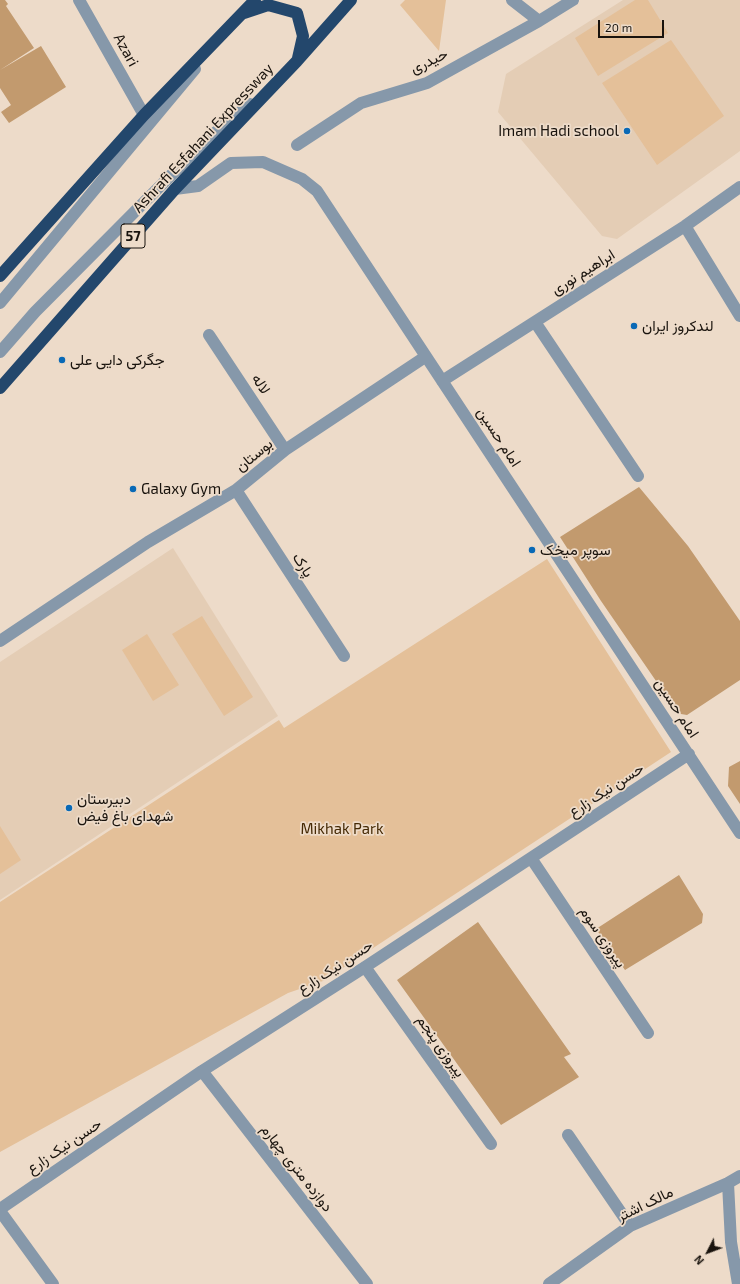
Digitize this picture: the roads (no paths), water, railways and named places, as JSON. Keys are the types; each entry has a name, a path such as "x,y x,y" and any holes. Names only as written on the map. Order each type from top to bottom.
{"highway":[{"path":"0,276 144,115 255,0"},
{"name":"Ashrafi Esfahani Expressway","path":"0,388 175,189 297,61 351,0"},
{"path":"241,14 268,6 297,13 303,36 297,61"}],"street":[{"name":"Azari","path":"79,0 144,115"},
{"path":"512,0 539,21"},
{"name":"حیدری","path":"297,145 360,103 427,83 539,21 573,0"},
{"path":"0,302 241,14"},
{"path":"0,352 35,312 204,142 271,88"},
{"name":"امام حسین","path":"175,189 198,186 231,163 263,162 302,179 317,191 740,833"},
{"name":"ابراهیم نوری","path":"442,381 685,226 740,187"},
{"path":"685,226 740,316"},
{"path":"535,322 638,476"},
{"name":"لاله","path":"209,335 285,450"},
{"name":"بوستان","path":"0,641 148,542 236,490 285,450 425,357"},
{"name":"پارک","path":"236,490 344,656"},
{"name":"حسن نیک زارع","path":"0,1210 202,1071 365,967 689,754"},
{"name":"پیروزی سوم","path":"531,858 648,1033"},
{"name":"پیروزی پنجم","path":"365,967 491,1144"},
{"name":"دوازده متری چهارم","path":"202,1071 367,1284"},
{"path":"568,1135 630,1226"},
{"name":"مالک اشتر","path":"549,1284 630,1226 728,1183 740,1176"},
{"path":"728,1183 735,1241 738,1284"},
{"path":"0,1210 53,1284"}],"place":[{"name":"Imam Hadi school","path":"627,131"},
{"name":"لندکروز ایران","path":"634,326"},
{"name":"جگرکی دایی علی","path":"62,360"},
{"name":"Galaxy Gym","path":"133,489"},
{"name":"سوپر میخک","path":"532,550"},
{"name":"دبیرستان شهدای باغ فیض","path":"69,808"}],"park label":[{"name":"Mikhak Park","path":"342,829"}]}
